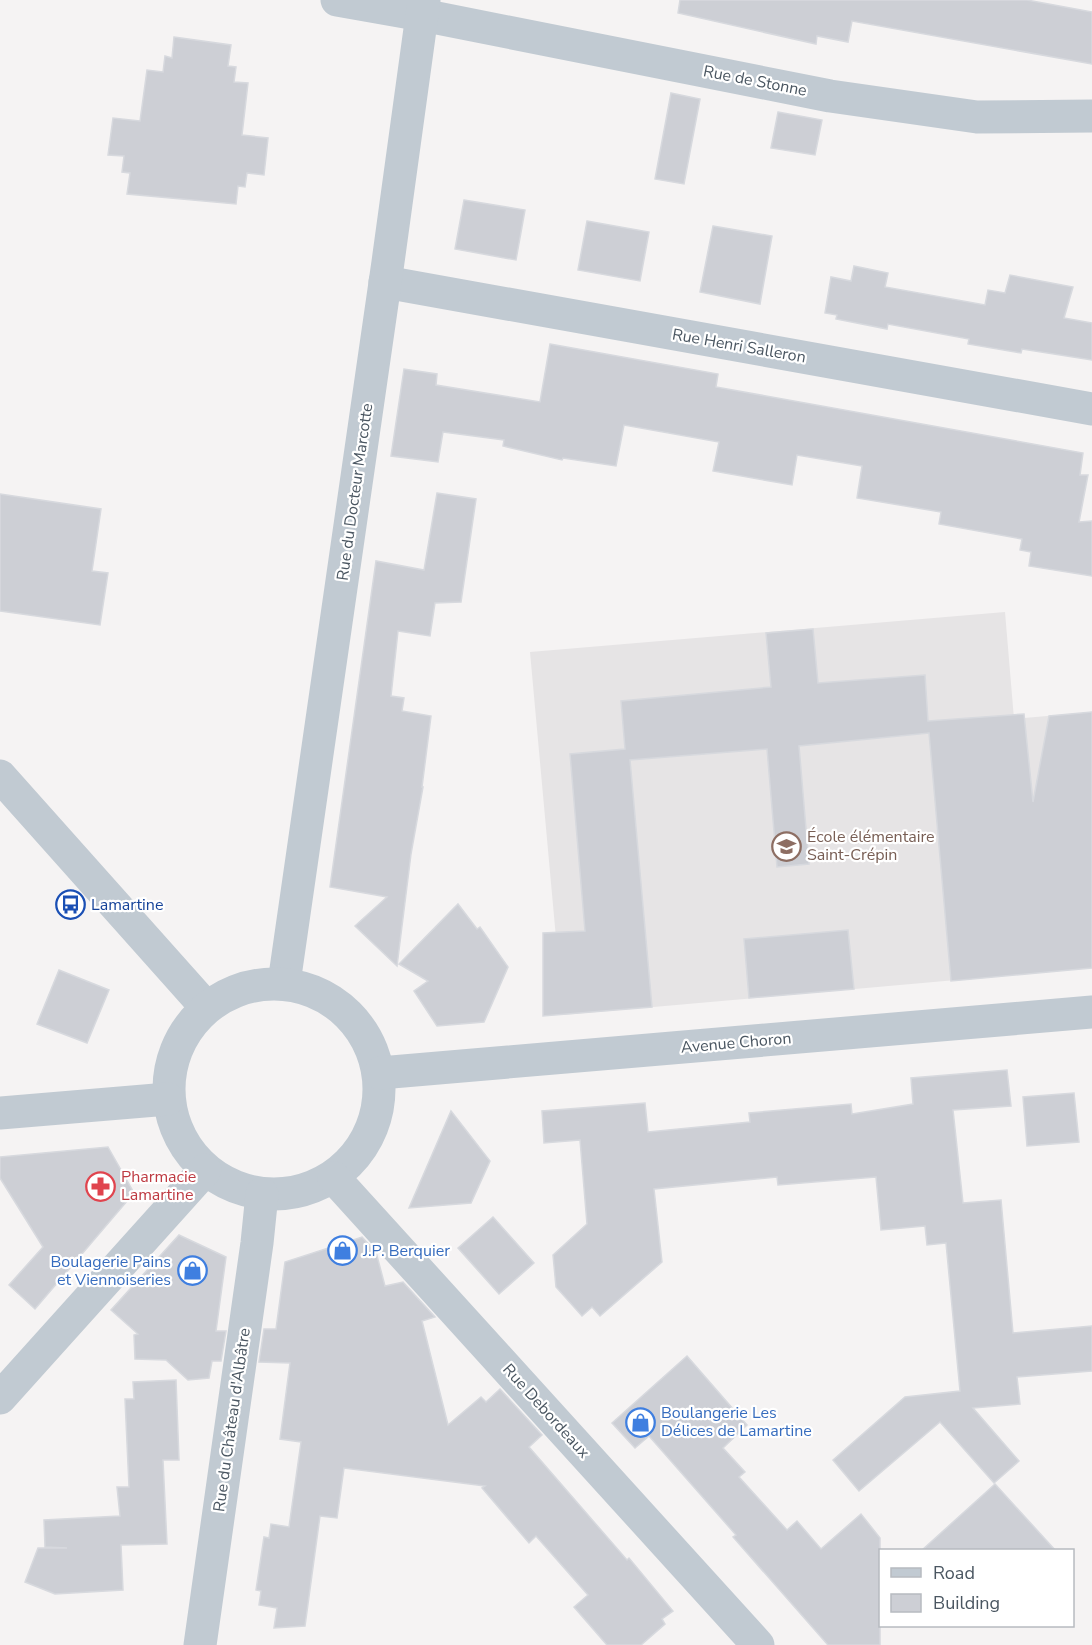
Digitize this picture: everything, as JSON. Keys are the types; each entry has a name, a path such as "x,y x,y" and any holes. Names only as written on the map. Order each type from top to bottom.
{"street":[{"name":"Rue de Stonne","path":"337,0 423,7 830,96 976,117 1092,116"},
{"name":"Rue du Docteur Marcotte","path":"284,983 423,7"},
{"name":"Rue Henri Salleron","path":"385,282 1092,409"},
{"path":"0,776 206,1007"},
{"path":"284,983 318,992 347,1012 368,1040 380,1073 378,1113 362,1149 334,1178 299,1192 262,1194 231,1187 205,1170 180,1138 168,1099 170,1065 183,1034 206,1007 230,992 256,985 284,983"},
{"name":"Avenue Choron","path":"380,1073 1092,1012"},
{"path":"0,1113 168,1099"},
{"path":"0,1398 205,1170"},
{"name":"Rue Debordeaux","path":"334,1178 759,1645"},
{"name":"Rue du Château d'Albâtre","path":"200,1645 262,1194"}],"shaded area":[{"name":"École élémentaire Saint-Crépin","path":"1005,612 1014,719 1092,712 1092,968 563,1015 530,652"}],"building":[{"path":"680,0 1027,0 1092,12 1092,64 852,21 848,42 817,36 816,44 678,13"},
{"path":"174,37 231,45 228,66 236,67 234,82 248,83 242,135 268,138 264,175 247,173 245,187 238,186 236,204 127,194 130,173 122,172 124,156 108,155 113,118 140,121 147,70 163,72 165,56 172,58"},
{"path":"671,93 700,99 684,184 655,179"},
{"path":"778,112 822,120 815,155 771,148"},
{"path":"464,200 525,210 516,260 455,249"},
{"path":"587,221 649,232 640,281 578,270"},
{"path":"713,226 772,236 760,304 700,292"},
{"path":"854,266 888,273 885,287 985,305 988,290 1005,293 1010,275 1073,287 1064,318 1092,323 1092,360 1022,349 1021,353 968,344 969,339 888,324 887,329 836,319 837,315 825,313 831,277 851,281"},
{"path":"550,344 718,374 716,387 1083,453 1080,475 1088,475 1079,522 1092,521 1092,576 1029,566 1031,552 1020,550 1022,539 939,524 941,512 857,498 862,466 797,455 792,485 713,471 719,442 624,425 616,466 563,458 562,460 503,446 504,440 443,432 438,462 391,456 404,369 437,374 436,385 540,402"},
{"path":"437,493 476,499 461,602 435,603 430,636 398,631 391,696 404,698 402,711 431,716 397,966 355,926 387,897 330,887 376,561 424,570"},
{"path":"0,494 101,509 92,571 108,573 100,625 0,611"},
{"path":"813,629 818,683 925,675 928,721 1024,714 1033,802 1049,716 1092,712 1092,968 951,981 929,733 799,746 809,864 777,867 767,749 630,760 652,1007 543,1016 543,933 585,931 570,754 625,749 621,701 771,687 766,633"},
{"path":"458,904 477,929 480,927 508,967 484,1022 437,1026 414,991 428,981 399,964"},
{"path":"848,930 854,989 749,998 744,939"},
{"path":"59,970 109,990 87,1043 37,1024"},
{"path":"1007,1070 1011,1106 953,1110 963,1203 1001,1200 1013,1333 1092,1326 1092,1371 1017,1377 1020,1404 973,1408 1019,1461 994,1483 940,1422 859,1491 833,1460 905,1397 960,1391 946,1243 927,1245 925,1226 881,1230 876,1177 778,1185 777,1177 654,1189 662,1262 600,1316 592,1307 582,1316 556,1287 553,1255 587,1224 580,1140 544,1143 542,1111 645,1103 648,1132 750,1122 749,1113 851,1104 852,1114 913,1104 911,1078"},
{"path":"1074,1093 1079,1142 1027,1146 1023,1097"},
{"path":"451,1111 490,1161 471,1203 409,1208"},
{"path":"108,1147 134,1193 35,1309 9,1285 43,1247 0,1178 0,1157"},
{"path":"493,1217 534,1263 499,1294 458,1248"},
{"path":"179,1235 226,1257 216,1331 226,1331 221,1361 212,1361 209,1378 188,1380 166,1360 135,1359 134,1335 138,1334 111,1310"},
{"path":"362,1237 376,1252 385,1286 403,1282 435,1317 422,1321 448,1425 481,1397 486,1402 500,1389 542,1435 529,1447 627,1560 629,1558 673,1611 662,1619 665,1624 641,1645 607,1645 574,1607 588,1595 536,1536 529,1543 482,1488 485,1486 344,1468 337,1518 320,1516 305,1626 274,1628 277,1608 259,1605 261,1591 256,1590 264,1537 269,1538 271,1524 289,1527 301,1442 280,1439 290,1363 259,1362 264,1329 276,1329 285,1262"},
{"path":"687,1356 747,1425 723,1448 745,1472 739,1477 787,1530 797,1521 821,1549 861,1514 880,1538 880,1645 828,1645 733,1537 736,1535 649,1436 635,1448 612,1423"},
{"path":"176,1380 179,1460 163,1460 167,1544 121,1545 123,1590 55,1594 25,1582 38,1548 67,1548 45,1547 44,1520 120,1516 117,1487 129,1487 125,1399 134,1399 133,1382"},
{"path":"995,1484 1054,1549 923,1549"}],"place":[{"name":"École élémentaire Saint-Crépin","path":"786,846"},
{"name":"Lamartine","path":"70,905"},
{"name":"Pharmacie Lamartine","path":"100,1186"},
{"name":"J.P. Berquier","path":"342,1251"},
{"name":"Boulagerie Pains et Viennoiseries","path":"192,1271"},
{"name":"Boulangerie Les Délices de Lamartine","path":"640,1422"}]}
